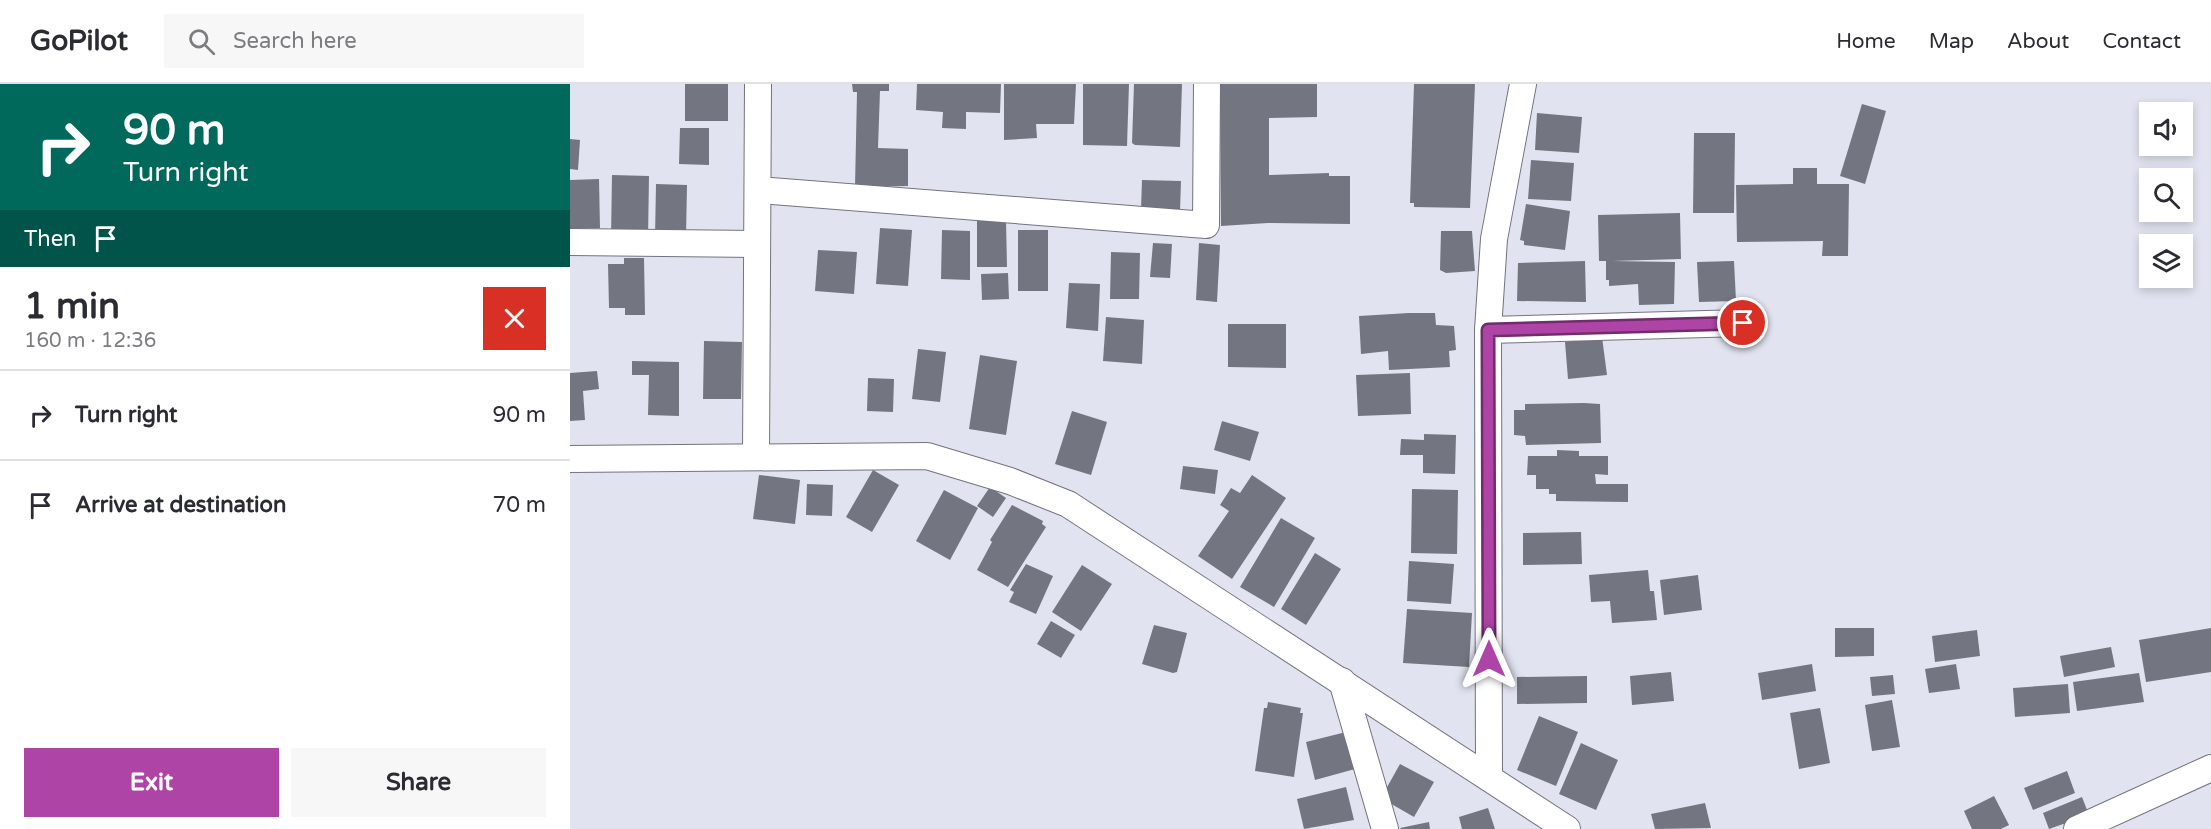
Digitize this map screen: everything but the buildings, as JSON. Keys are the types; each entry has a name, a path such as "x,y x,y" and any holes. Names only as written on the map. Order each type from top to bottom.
{"street":[{"path":"756,457 758,84"},
{"path":"758,190 1206,225 1207,84"},
{"path":"1489,777 1488,330 1494,240 1523,84"},
{"path":"570,242 757,244"},
{"path":"1488,330 1743,323"},
{"path":"570,459 927,456 1010,481 1068,504 1567,829"},
{"path":"1342,681 1385,829"},
{"path":"2077,829 2211,768"}],"route":[{"path":"1489,659 1488,330 1743,323"}]}
